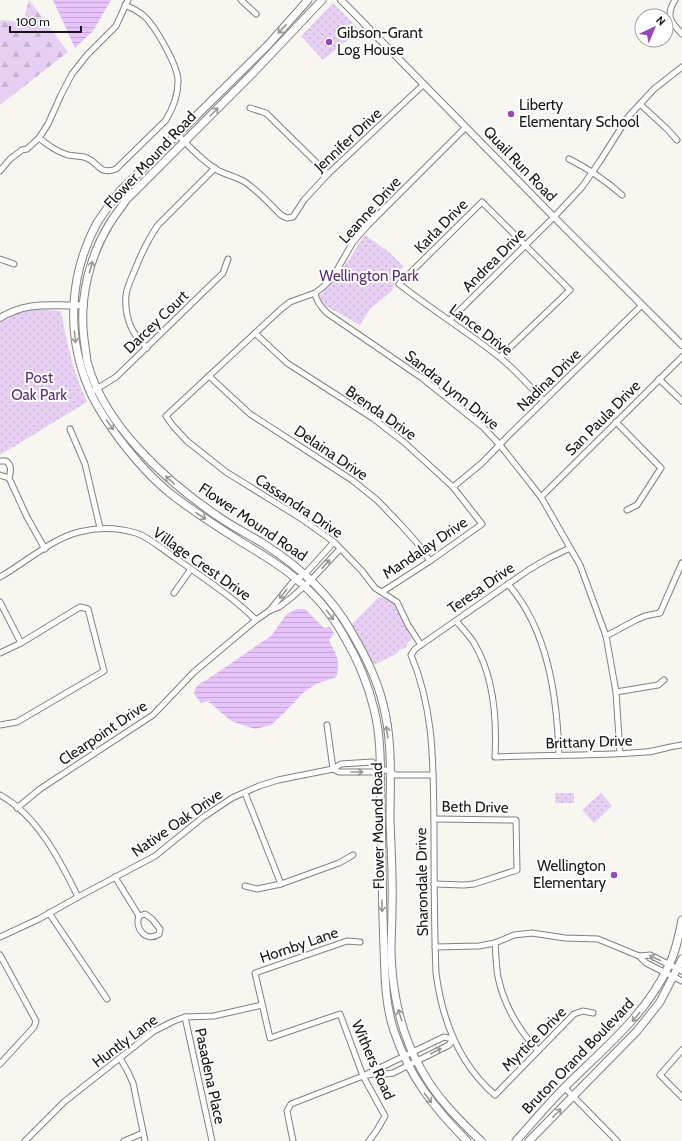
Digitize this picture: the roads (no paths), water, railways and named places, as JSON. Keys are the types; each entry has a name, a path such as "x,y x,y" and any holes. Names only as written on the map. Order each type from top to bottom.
{"main road":[{"name":"Flower Mound Road","path":"308,0 268,44 120,191 99,220 84,253 76,286 73,317 75,341 83,373 90,392 105,418 143,468 168,491 196,513 279,565 296,578 327,611 357,660 375,711 380,746 384,980 388,1008 394,1031 404,1056 424,1092 435,1108 467,1141"},
{"name":"Flower Mound Road","path":"322,0 264,62 126,200 110,222 93,258 85,288 82,326 87,361 98,389 109,409 126,434 149,460 172,482 218,517 278,553 305,574 341,615 369,665 378,684 384,707 389,743 392,906 391,952 393,980 398,1008 416,1061 441,1101 454,1116 481,1141"},
{"name":"Bruton Orand Boulevard","path":"516,1141 565,1088 628,1026 649,999 669,965 678,941 682,920"},
{"name":"Bruton Orand Boulevard","path":"529,1141 637,1031 660,1002 674,977 680,970 682,959"}],"street":[{"path":"241,0 256,14"},
{"name":"Quail Run Road","path":"341,0 682,345"},
{"path":"675,0 670,9 670,20 682,34"},
{"path":"0,171 10,159 22,150 27,149 39,138 48,124 72,74 87,55 116,26 127,3 150,24 176,68 178,80 172,111 166,120 116,169 108,172 101,170 86,158 68,155 54,150 39,138"},
{"name":"Andrea Drive","path":"450,320 554,217 582,186 628,117 654,89 682,67"},
{"name":"Jennifer Drive","path":"216,168 245,182 281,216 287,218 293,217 304,200 328,174 424,84"},
{"path":"640,104 677,140"},
{"path":"250,108 266,113 328,174"},
{"name":"Leanne Drive","path":"166,416 280,310 290,302 315,293 333,277 353,242 368,225 466,127"},
{"path":"148,348 132,329 128,317 126,309 126,296 128,287 144,246 158,225 216,168 184,142 177,134"},
{"path":"569,158 593,171 622,195"},
{"name":"Karla Drive","path":"399,284 482,202 526,245"},
{"path":"500,357 570,290 526,245"},
{"path":"0,259 14,264"},
{"name":"Darcey Court","path":"90,392 98,389 116,377 148,348 223,273 228,259"},
{"name":"Lance Drive","path":"399,284 500,357 544,401"},
{"name":"Sandra Lynn Drive","path":"315,293 320,306 327,313 422,378 482,427 500,445 541,497 580,565 589,586 606,636 616,692 620,753"},
{"path":"0,318 16,310 33,305 84,305"},
{"name":"Nadina Drive","path":"453,487 482,464 642,305"},
{"name":"Brenda Drive","path":"255,333 287,363 374,419 405,443 453,487 482,524"},
{"name":"San Paula Drive","path":"541,497 682,357"},
{"name":"Delaina Drive","path":"209,376 250,414 352,480 377,500 402,525 430,561"},
{"path":"659,379 682,401"},
{"name":"Cassandra Drive","path":"166,416 187,441 226,472 302,519 334,542 362,571 374,588 397,602 408,625 421,645"},
{"path":"616,422 661,468 637,505 627,510"},
{"path":"70,429 85,464 100,528"},
{"path":"0,461 6,461 11,467 9,478 27,517 45,549"},
{"path":"0,475 9,478"},
{"name":"Mandalay Drive","path":"382,592 430,561 482,524"},
{"name":"Village Crest Drive","path":"0,577 67,536 78,532 100,528 114,528 137,533 157,545 242,606 256,620"},
{"name":"Clearpoint Drive","path":"269,611 296,578 305,574 334,542"},
{"name":"Teresa Drive","path":"411,655 415,649 508,584 549,558 570,548"},
{"name":"Clearpoint Drive","path":"17,808 40,789 154,715 187,679 256,620 269,611 279,607 304,586 340,549"},
{"path":"606,636 645,616 660,613 682,563"},
{"path":"174,593 191,569"},
{"path":"508,584 518,595 528,612 539,637 547,663 558,729 559,755"},
{"path":"0,602 21,643"},
{"path":"0,653 21,643 80,607 88,609 104,671 17,722 0,726"},
{"name":"Brittany Drive","path":"456,621 474,643 487,677 494,702 496,757 620,753 651,751 664,747 682,745"},
{"name":"Sharondale Drive","path":"411,655 419,675 430,723 434,819 435,947 439,996 445,1017 460,1053 485,1086 495,1095"},
{"path":"616,692 658,685 664,680"},
{"path":"327,724 333,769"},
{"name":"Native Oak Drive","path":"0,937 49,913 155,856 202,818 232,798 278,780 333,769 342,764 372,762 380,769 390,771 395,775 433,775"},
{"name":"Native Oak Drive","path":"333,769 339,772 376,772 380,769"},
{"path":"244,793 281,884"},
{"path":"0,795 12,802 36,826 53,849 78,897"},
{"name":"Beth Drive","path":"434,819 516,820 517,870 474,884 434,884"},
{"path":"245,886 257,889 281,884 339,863 353,855"},
{"path":"115,878 139,916"},
{"path":"49,913 107,999"},
{"path":"144,914 152,919 160,929 159,934 152,938 144,935 138,925 137,921 139,916 144,914"},
{"path":"435,947 479,946 495,943 514,934 532,933 564,938 598,939 639,956 646,963 682,981"},
{"name":"Hornby Lane","path":"262,1005 255,973 347,941 360,942"},
{"path":"495,943 498,975 506,1005 522,1033 538,1050"},
{"path":"0,955 36,1021 34,1027 0,1064"},
{"path":"639,956 650,956 680,970"},
{"name":"Withers Road","path":"262,1005 270,1038 340,1014 363,1076 385,1116 369,1141"},
{"name":"Huntly Lane","path":"25,1141 64,1102 154,1031 174,1020 185,1017 214,1016 262,1005"},
{"name":"Myrtice Drive","path":"495,1095 574,1014 583,1011 593,1013"},
{"name":"Pasadena Place","path":"185,1017 212,1141"},
{"path":"293,1141 288,1116 288,1107 294,1102 363,1076 444,1037 453,1038 449,1045 393,1073 378,1073 363,1076"},
{"path":"682,1050 660,1075 682,1097"},
{"path":"120,1058 133,1083 145,1141"},
{"path":"565,1088 617,1141"},
{"path":"124,1141 143,1133"}],"place":[{"name":"Gibson-Grant Log House","path":"329,42"},
{"name":"Liberty Elementary School","path":"511,114"},
{"name":"Wellington Elementary","path":"614,875"}],"park label":[{"name":"Wellington Park","path":"369,276"},
{"name":"Post Oak Park","path":"39,386"}]}
